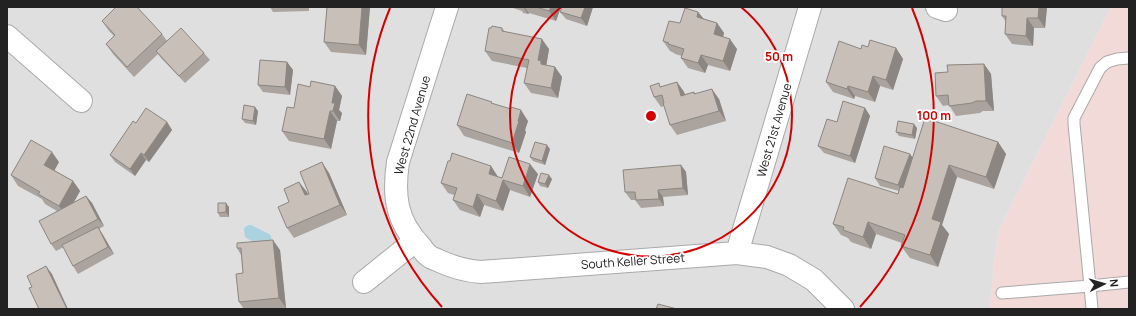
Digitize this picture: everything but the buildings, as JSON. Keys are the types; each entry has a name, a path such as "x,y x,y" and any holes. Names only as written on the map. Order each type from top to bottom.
{"street":[{"name":"West 22nd Avenue","path":"415,241 406,230 400,214 395,189 398,162 447,7"},
{"name":"West 21st Avenue","path":"737,253 810,7"},
{"path":"7,36 81,101"},
{"name":"South Keller Street","path":"415,241 429,256 450,266 466,271 481,272 737,253 767,257 789,265 814,280 843,309"},
{"path":"364,282 415,241"}],"lane":[{"path":"1092,309 1074,118 1100,68 1107,62 1129,58"},
{"path":"1002,293 1129,282"}],"shaded area":[{"path":"7,7 1111,7 1000,228 994,262 990,309 7,309"},
{"path":"1111,7 1129,7 1129,309 990,309 994,262 1000,228"}],"water":[{"path":"249,225 269,234 272,241 262,247 245,237 245,227"}]}
